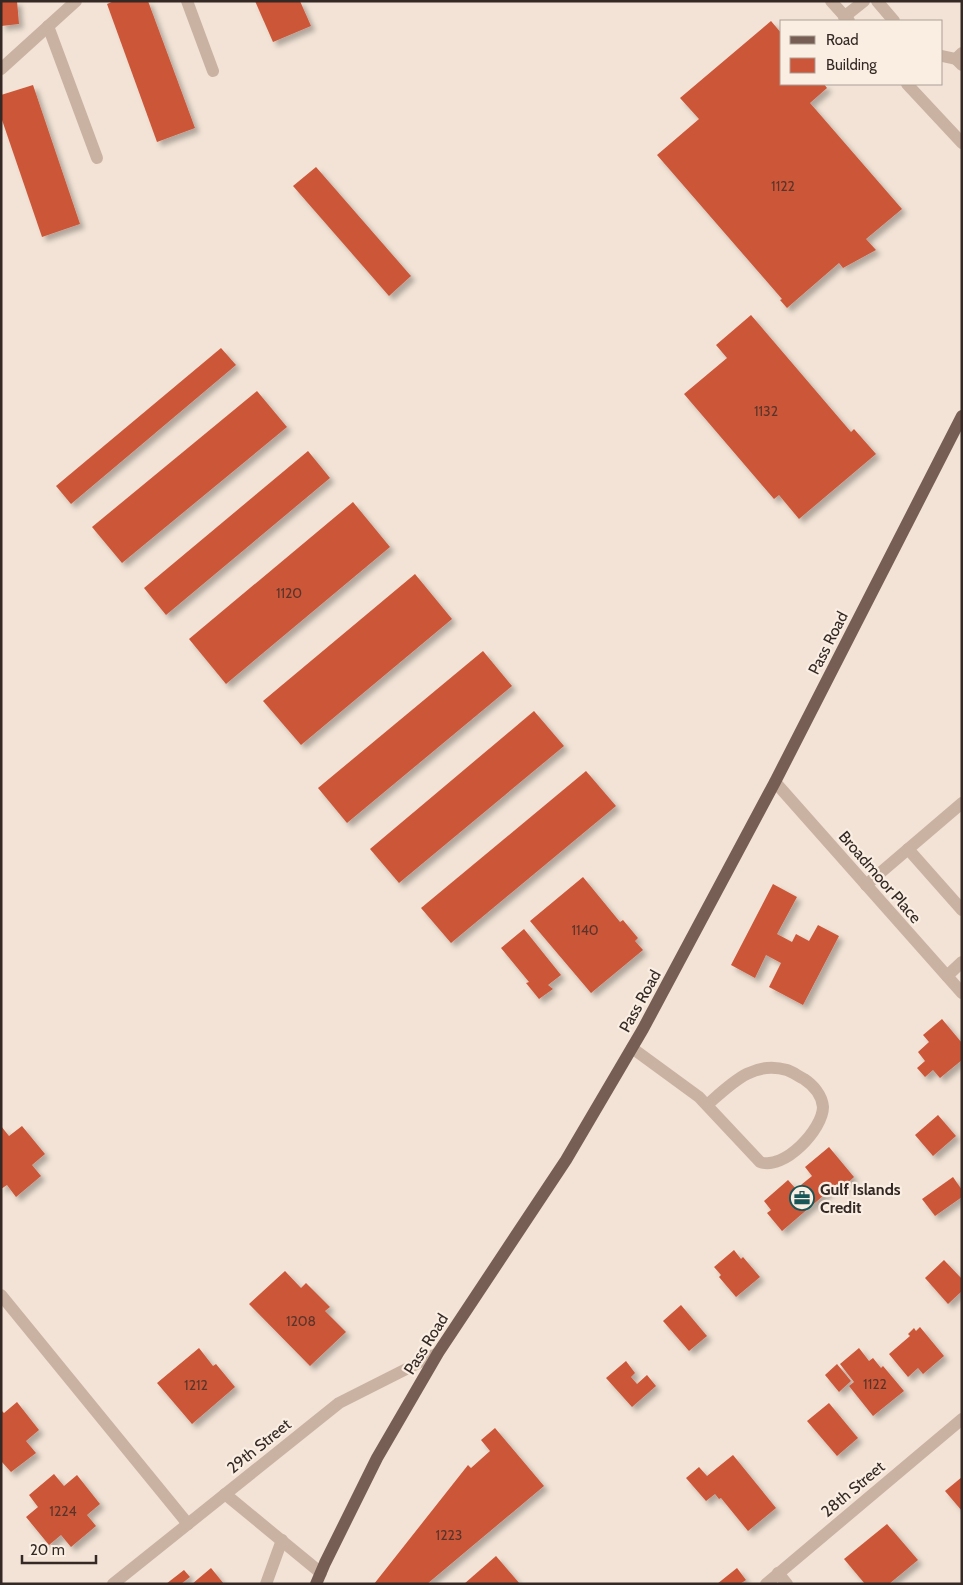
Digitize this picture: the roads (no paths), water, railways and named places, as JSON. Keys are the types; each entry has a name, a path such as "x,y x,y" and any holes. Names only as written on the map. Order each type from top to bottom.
{"main road":[{"name":"Pass Road","path":"319,1579 377,1458 438,1353 566,1160 632,1048 775,782 962,416"}],"street":[{"path":"1,69 76,1"},
{"path":"187,1 213,71"},
{"path":"830,1 846,19 864,1"},
{"path":"877,1 893,20"},
{"path":"48,26 97,158"},
{"path":"943,56 960,59"},
{"path":"908,85 960,139"},
{"name":"Broadmoor Place","path":"775,782 962,993"},
{"path":"866,885 962,803"},
{"path":"908,849 962,910"},
{"path":"947,976 962,962"},
{"path":"632,1048 686,1086 707,1105 760,1162 766,1164 778,1162 794,1154 815,1130 823,1108 819,1094 808,1082 789,1070 769,1066 752,1071 731,1084 707,1105"},
{"path":"1,1295 188,1524"},
{"name":"29th Street","path":"113,1584 339,1403 438,1353"},
{"name":"28th Street","path":"766,1584 962,1419"},
{"path":"225,1494 282,1540 319,1579"},
{"path":"266,1584 282,1540"},
{"path":"778,1573 787,1584"}],"place":[{"name":"Gulf Islands Credit","path":"802,1198"}]}
